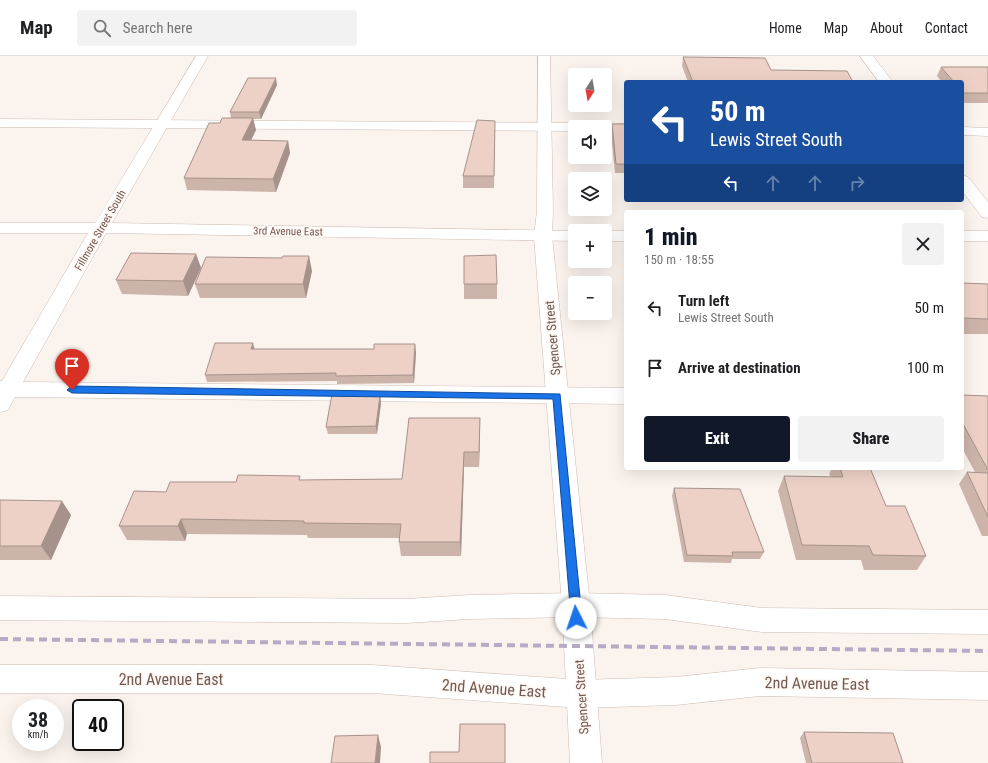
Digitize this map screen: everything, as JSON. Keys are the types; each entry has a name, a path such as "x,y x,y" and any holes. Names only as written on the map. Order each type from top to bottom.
{"street":[{"name":"Fillmore Street South","path":"3,394 202,56"},
{"name":"Spencer Street","path":"544,56 545,211 543,236 576,605 586,763"},
{"path":"866,56 884,80"},
{"path":"964,183 988,213"},
{"name":"3rd Avenue East","path":"0,228 100,228 568,236"},
{"path":"612,236 624,236"},
{"path":"964,236 988,236"},
{"path":"3,394 624,396"},
{"path":"0,608 408,611 469,607 576,605 664,607 762,620 988,622"},
{"name":"2nd Avenue East","path":"0,679 372,679 581,694 676,691 760,682 988,686"}],"lane":[{"path":"0,123 568,127"},
{"path":"612,127 624,128"},
{"path":"964,131 988,132"}],"building":[{"path":"683,57 765,58 771,70 847,71 852,80 692,80"},
{"path":"941,67 988,67 988,93 964,93 964,80 952,80"},
{"path":"248,78 276,78 259,112 230,112"},
{"path":"222,118 253,118 242,140 288,141 273,179 184,178 209,123 220,123"},
{"path":"477,120 495,121 494,176 463,176"},
{"path":"612,124 624,124 624,164 616,164"},
{"path":"131,253 196,254 183,281 116,280"},
{"path":"496,255 497,284 464,284 464,256"},
{"path":"283,256 309,256 303,284 195,284 206,257 282,258"},
{"path":"964,283 988,284 988,319 964,318"},
{"path":"215,343 253,343 251,349 374,349 374,344 415,344 413,375 336,376 336,373 205,375"},
{"path":"332,394 380,395 376,426 326,427"},
{"path":"964,395 988,396 988,470 964,426"},
{"path":"409,418 480,418 479,452 464,452 460,542 399,542 401,524 304,523 304,521 181,519 178,526 119,526 134,491 166,492 170,482 236,482 238,475 300,476 299,480 402,479"},
{"path":"841,470 871,470 886,506 905,506 926,556 873,555 869,546 802,545 784,476 843,477"},
{"path":"967,472 988,473 988,517"},
{"path":"674,488 740,489 764,552 732,552 733,556 687,555"},
{"path":"0,500 62,501 41,546 0,546"},
{"path":"460,724 505,724 505,763 430,763 430,752 459,752"},
{"path":"804,732 893,733 903,763 812,763"},
{"path":"378,735 375,763 331,763 335,736"}],"railway":[{"path":"0,639 988,651"}],"route":[{"path":"72,390 557,396 576,618"}]}
